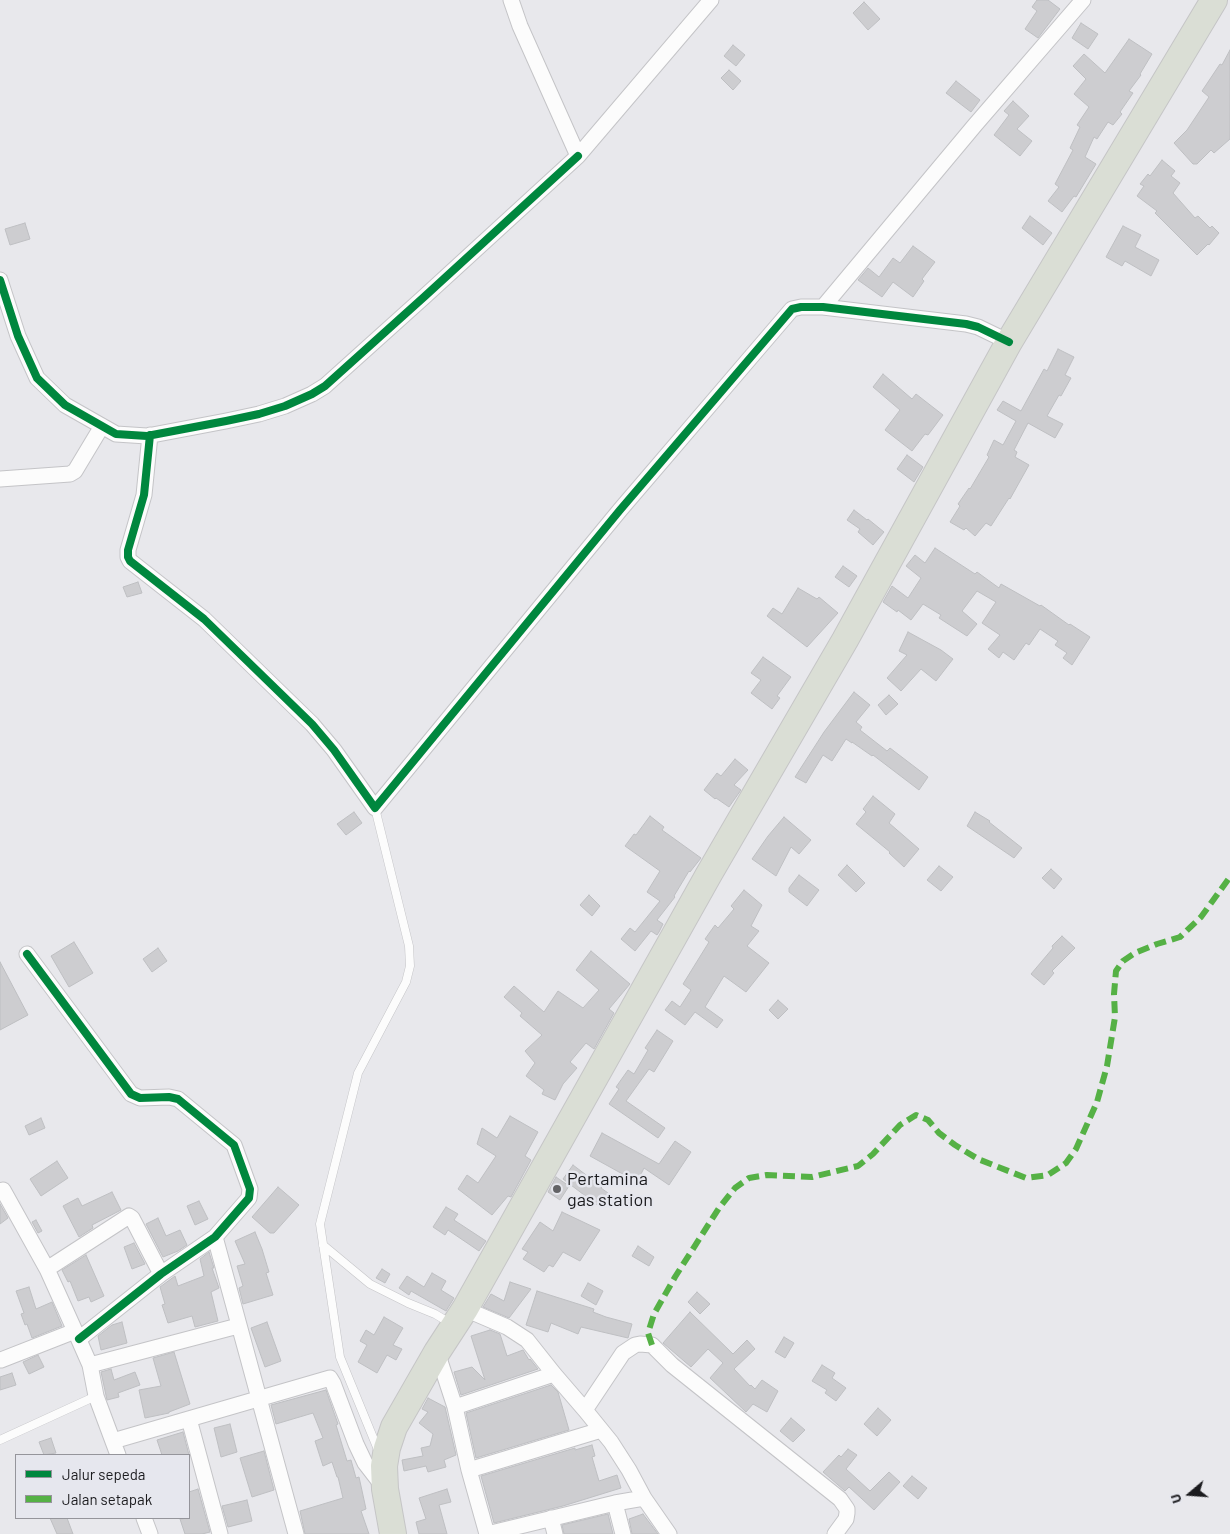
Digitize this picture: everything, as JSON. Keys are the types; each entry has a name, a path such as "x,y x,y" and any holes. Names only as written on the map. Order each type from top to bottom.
{"highway":[{"path":"392,1534 385,1477 387,1448 394,1427 437,1352 460,1317 709,874 845,640 1009,342 1214,0"}],"street":[{"path":"511,0 520,26 578,156"},
{"path":"0,280 18,336 37,378 65,405 116,434 150,435 176,431 259,414 285,406 312,394 348,367 578,156 711,0"},
{"path":"823,307 975,125 1083,0"},
{"path":"150,435 146,486 128,550 130,561 210,624 312,724 334,750 375,808 620,510 788,312 796,307 823,307 966,324 978,327 1009,342"},
{"path":"0,479 70,474 75,471 102,426"},
{"path":"1,1360 77,1335 160,1274 215,1237 245,1204 251,1193 234,1145 176,1098 140,1098 131,1094 27,954"},
{"path":"3,1190 47,1269 77,1335 90,1365 96,1396 118,1454"},
{"path":"47,1269 129,1216 132,1218 160,1274"},
{"path":"215,1237 296,1534"},
{"path":"460,1317 507,1327 527,1340 601,1430 629,1470 644,1498 670,1534"},
{"path":"90,1365 238,1326"},
{"path":"586,1410 623,1353 640,1344 652,1345 672,1365 840,1499 847,1509 847,1514 846,1519 835,1534"},
{"path":"437,1352 455,1407 469,1470 487,1534 615,1503 644,1498"},
{"path":"455,1407 554,1374"},
{"path":"113,1441 330,1378 356,1444 366,1463 385,1477"},
{"path":"188,1419 220,1534"},
{"path":"469,1470 601,1430"},
{"path":"615,1503 623,1534"},
{"path":"551,1518 555,1534"},
{"path":"144,1519 150,1534"}],"lane":[{"path":"375,808 409,946 410,966 406,982 358,1073 320,1224 340,1357 385,1477"},
{"path":"323,1245 370,1284 408,1304 435,1314 460,1317"},
{"path":"0,1440 96,1396"}],"building":[{"path":"1037,0 1048,0 1060,9 1038,38 1025,29 1037,11 1032,7"},
{"path":"864,2 880,19 868,30 853,13"},
{"path":"1081,23 1098,34 1088,49 1072,38"},
{"path":"1129,39 1152,54 1141,75 1129,91 1133,93 1120,112 1122,114 1113,125 1108,122 1097,139 1094,137 1085,157 1096,164 1076,197 1074,196 1062,212 1048,201 1059,187 1055,184 1073,150 1070,148 1080,127 1077,125 1089,107 1074,94 1086,79 1073,66 1084,54 1105,73"},
{"path":"733,45 745,55 736,66 724,56"},
{"path":"1230,50 1230,139 1214,153 1211,150 1197,164 1193,164 1174,143 1187,130 1209,97 1202,91 1220,64 1222,65"},
{"path":"729,70 741,81 733,90 721,78"},
{"path":"956,81 980,100 971,112 946,93"},
{"path":"1013,101 1029,116 1017,129 1032,141 1020,156 994,135 1009,115 1004,111"},
{"path":"1162,160 1175,171 1171,176 1180,183 1173,193 1195,218 1198,216 1210,228 1212,226 1219,233 1197,255 1155,213 1157,211 1137,196 1144,186 1140,184 1148,174 1150,176"},
{"path":"1030,216 1052,233 1043,245 1022,228"},
{"path":"25,223 30,239 10,245 5,229"},
{"path":"1123,226 1141,235 1135,247 1159,260 1151,276 1125,261 1122,266 1106,257"},
{"path":"913,246 935,262 922,279 924,281 913,297 893,282 882,297 858,280 868,268 879,277 893,258 900,263"},
{"path":"1058,349 1074,357 1065,375 1071,378 1047,416 1063,424 1055,438 1028,423 1014,450 1017,452 1015,457 1029,465 1010,499 991,526 986,523 975,536 966,528 964,530 950,522 960,506 958,504 970,489 989,457 987,455 994,440 1003,445 1016,421 997,410 1003,401 1021,411 1044,369 1047,371"},
{"path":"883,374 912,399 916,394 943,415 928,435 925,434 912,451 885,430 900,410 873,387"},
{"path":"907,455 923,467 914,482 897,469"},
{"path":"854,510 884,532 873,545 858,532 860,529 847,520"},
{"path":"935,548 975,574 977,572 999,588 1001,584 1041,605 1090,637 1072,665 1063,658 1067,653 1055,645 1058,641 1040,629 1029,645 1026,643 1014,660 1003,652 999,658 988,649 1000,635 982,623 996,602 977,591 962,611 977,624 967,636 939,618 941,615 923,604 911,620 883,602 892,586 908,598 921,578 906,566 915,555 925,563"},
{"path":"843,566 857,576 849,587 835,577"},
{"path":"138,582 142,593 127,597 123,587"},
{"path":"798,588 817,599 819,597 838,613 807,647 767,616 773,608 782,614"},
{"path":"908,632 941,650 953,659 936,681 921,669 901,691 887,678 907,655 899,651"},
{"path":"763,657 791,677 777,696 780,698 772,709 751,693 761,680 751,673"},
{"path":"854,692 870,705 856,722 862,727 860,730 887,751 890,748 928,777 919,790 873,755 846,739 832,761 823,755 806,783 795,777 824,732"},
{"path":"889,695 898,704 886,715 878,705"},
{"path":"735,759 748,770 734,785 741,790 729,807 704,790 717,773 721,776"},
{"path":"873,796 895,814 889,823 919,849 904,867 890,852 856,824 866,812 863,809"},
{"path":"354,812 362,823 346,835 337,824"},
{"path":"975,812 990,821 1022,848 1014,858 967,826"},
{"path":"650,816 664,827 662,830 701,858 689,871 675,897 657,920 663,924 657,935 651,931 635,951 621,939 630,928 635,932 660,901 647,892 660,871 625,846"},
{"path":"784,817 811,840 799,854 791,847 776,876 752,859"},
{"path":"847,865 865,883 856,892 838,875"},
{"path":"939,866 953,877 941,891 927,880"},
{"path":"1051,869 1062,879 1054,889 1042,878"},
{"path":"799,875 819,890 807,906 789,892 789,888"},
{"path":"744,890 762,905 751,926 759,931 747,946 769,963 746,992 724,976 705,1007 723,1020 717,1028 695,1012 685,1025 665,1010 672,1001 680,1007 691,990 683,984 709,942 705,939 715,925 718,928 734,909 731,906"},
{"path":"589,895 600,906 592,916 580,905"},
{"path":"1062,936 1075,948 1052,971 1054,973 1044,985 1031,974"},
{"path":"74,942 93,973 69,987 51,956"},
{"path":"158,948 167,961 152,972 143,959"},
{"path":"591,951 630,984 609,1009 614,1013 594,1049 586,1043 570,1062 577,1068 563,1084 555,1100 542,1094 544,1090 526,1076 535,1063 525,1051 542,1035 520,1016 522,1013 504,997 514,986 544,1012 558,991 583,1008 599,990 576,970"},
{"path":"0,962 28,1015 0,1030"},
{"path":"778,1000 788,1009 778,1019 769,1010"},
{"path":"657,1030 673,1041 654,1072 649,1069 626,1101 665,1128 658,1138 609,1104 619,1089 616,1087 628,1070 634,1074 648,1050 645,1048"},
{"path":"510,1116 538,1132 525,1156 531,1160 511,1197 508,1196 492,1215 458,1189 467,1175 478,1183 496,1156 477,1144 482,1128 497,1138"},
{"path":"41,1118 45,1128 29,1135 25,1126"},
{"path":"602,1133 659,1164 675,1141 691,1152 669,1185 644,1168 637,1182 590,1156"},
{"path":"57,1161 68,1178 41,1196 30,1179"},
{"path":"573,1165 608,1193 600,1207 563,1179"},
{"path":"556,1177 569,1186 560,1200 548,1192"},
{"path":"278,1187 299,1205 274,1233 270,1233 252,1217"},
{"path":"112,1192 121,1210 92,1225 93,1228 79,1237 63,1206 78,1198 82,1206"},
{"path":"199,1201 208,1219 195,1225 187,1206"},
{"path":"0,1204 8,1218 0,1224"},
{"path":"446,1207 458,1214 454,1220 486,1241 479,1251 448,1230 445,1235 433,1227"},
{"path":"562,1212 600,1230 580,1261 563,1252 553,1267 549,1265 544,1272 523,1259 528,1252 522,1249 540,1222 553,1231"},
{"path":"158,1218 166,1236 180,1230 187,1245 163,1257 146,1224"},
{"path":"36,1220 42,1231 38,1233 32,1222"},
{"path":"255,1232 269,1272 266,1273 273,1295 243,1304 239,1288 243,1286 237,1266 245,1264 235,1241"},
{"path":"134,1243 145,1264 132,1269 124,1247"},
{"path":"638,1246 654,1257 649,1266 632,1256"},
{"path":"209,1252 219,1288 211,1292 218,1321 195,1327 192,1316 168,1323 162,1305 165,1304 160,1287 175,1276 178,1286 204,1276 200,1259"},
{"path":"86,1255 104,1296 91,1302 89,1297 78,1301 70,1281 68,1282 62,1270"},
{"path":"382,1269 390,1274 385,1283 376,1278"},
{"path":"432,1273 446,1281 441,1290 454,1298 446,1311 411,1291 409,1295 399,1288 407,1276 424,1287"},
{"path":"510,1282 531,1289 509,1318 483,1307 491,1294 504,1301"},
{"path":"588,1283 603,1291 596,1305 581,1296"},
{"path":"29,1287 36,1309 52,1302 62,1326 32,1338 21,1314 24,1313 16,1291"},
{"path":"537,1291 594,1309 593,1312 606,1317 632,1324 628,1338 581,1327 578,1334 551,1323 548,1332 526,1325"},
{"path":"697,1292 710,1304 700,1314 688,1302"},
{"path":"690,1312 733,1354 747,1340 755,1349 734,1369 755,1389 762,1380 778,1391 767,1412 753,1404 746,1412 710,1378 723,1363 708,1349 691,1367 663,1343"},
{"path":"384,1317 403,1328 393,1345 402,1349 396,1360 387,1355 377,1373 358,1362 367,1345 360,1341 366,1330 374,1335"},
{"path":"122,1322 127,1343 101,1350 98,1336 112,1325"},
{"path":"267,1322 281,1361 265,1367 251,1328"},
{"path":"490,1330 500,1334 507,1356 523,1350 538,1369 461,1395 454,1372 472,1367 485,1380 471,1336"},
{"path":"784,1337 794,1343 785,1358 775,1352"},
{"path":"174,1352 190,1404 169,1413 145,1418 139,1390 161,1386 153,1358"},
{"path":"38,1355 44,1367 29,1374 23,1362"},
{"path":"822,1365 835,1373 832,1378 846,1388 836,1401 825,1393 827,1390 812,1381"},
{"path":"111,1369 114,1380 135,1372 140,1385 118,1393 119,1397 107,1400 101,1372"},
{"path":"12,1373 16,1385 0,1390 0,1377"},
{"path":"551,1385 558,1392 569,1430 476,1458 466,1413"},
{"path":"326,1390 338,1424 336,1425 347,1461 351,1460 356,1478 359,1477 366,1509 361,1511 369,1534 305,1534 300,1511 343,1498 338,1477 332,1462 323,1466 315,1441 323,1438 313,1413 276,1424 271,1405"},
{"path":"428,1398 445,1407 456,1455 444,1460 446,1467 428,1472 426,1466 404,1471 402,1460 423,1456 421,1448 430,1446 433,1434 419,1423 428,1412 422,1409"},
{"path":"878,1408 891,1420 877,1436 864,1424"},
{"path":"791,1418 805,1430 793,1442 780,1431"},
{"path":"230,1424 237,1452 221,1457 214,1428"},
{"path":"183,1432 189,1454 162,1454 157,1440"},
{"path":"51,1438 56,1453 44,1454 39,1442"},
{"path":"592,1445 595,1456 592,1457 599,1481 617,1475 621,1488 563,1506 494,1523 481,1476 575,1448 575,1450"},
{"path":"848,1449 857,1455 846,1469 870,1491 889,1472 900,1482 874,1510 849,1487 845,1491 823,1472 839,1455 841,1457"},
{"path":"264,1451 274,1490 252,1497 240,1458"},
{"path":"912,1476 927,1488 918,1499 903,1486"},
{"path":"198,1489 210,1532 185,1534 180,1519 190,1519 190,1492"},
{"path":"447,1489 451,1502 439,1505 447,1534 419,1534 416,1522 426,1519 419,1498"},
{"path":"247,1500 252,1521 228,1527 222,1506"},
{"path":"608,1514 613,1534 564,1534 562,1525"},
{"path":"643,1514 658,1534 632,1534 629,1519"},
{"path":"50,1519 67,1519 73,1534 57,1534"}],"marked path":[{"path":"652,1345 648,1333 654,1314 675,1277 719,1208 735,1188 749,1178 767,1175 812,1177 858,1166 873,1154 900,1125 916,1115 928,1120 939,1133 978,1159 1026,1178 1048,1175 1066,1163 1076,1149 1097,1102 1107,1066 1115,1017 1116,971 1123,961 1135,953 1180,937 1201,917 1230,877"}],"cycle path":[{"path":"0,280 18,336 37,378 65,405 116,434 147,436 259,414 285,406 325,386 578,156"},
{"path":"150,435 144,495 128,550 130,561 204,619 312,724 334,750 375,808 620,510 792,309 823,307 966,324 978,327 1009,342"},
{"path":"27,954 131,1094 140,1098 169,1097 178,1099 234,1145 250,1189 249,1198 215,1237 161,1274 79,1339"}],"place":[{"name":"Pertamina gas station","path":"557,1189"}]}
